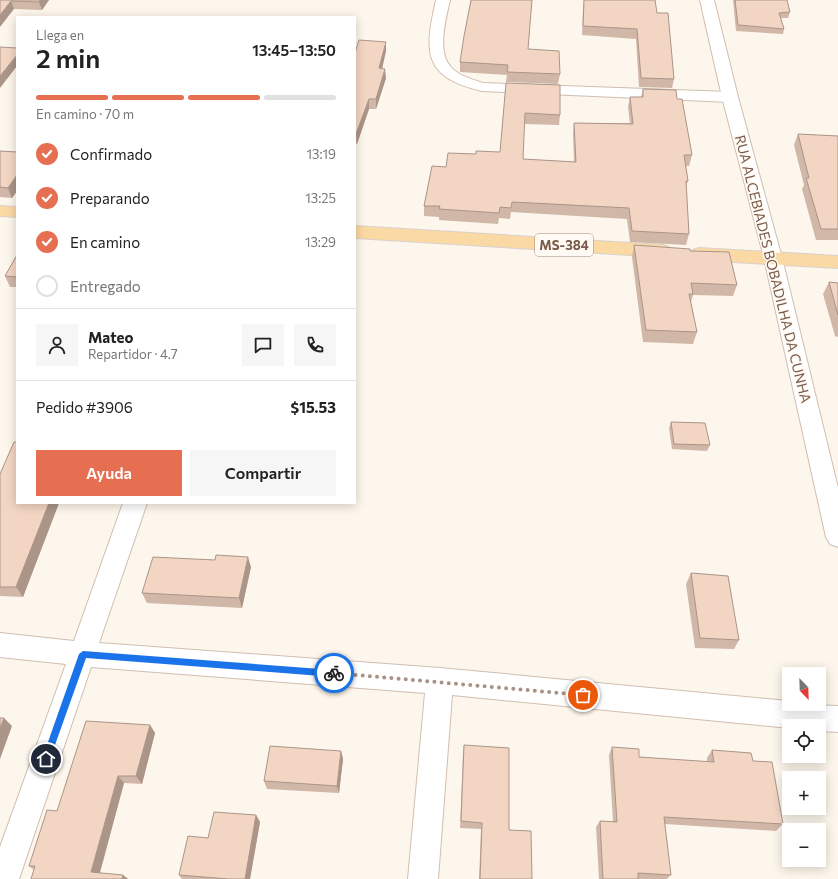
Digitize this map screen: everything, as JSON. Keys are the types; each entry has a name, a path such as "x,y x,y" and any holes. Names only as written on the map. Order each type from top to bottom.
{"main road":[{"path":"0,211 16,212"},
{"name":"MS-384","path":"356,232 838,262"}],"street":[{"path":"443,0 437,27 437,50 441,65 449,74 461,80 482,87 730,97"},
{"name":"RUA ALCEBIADES BOBADILHA DA CUNHA","path":"707,0 730,97 773,258 838,537"},
{"path":"4,879 135,504"},
{"path":"0,645 83,654 440,681 838,719"},
{"path":"423,879 440,681"}],"building":[{"path":"0,0 40,0 39,2 11,1 0,15"},
{"path":"471,0 532,0 528,49 559,51 560,74 507,72 508,65 460,62"},
{"path":"584,0 655,0 657,13 668,13 674,79 641,78 637,29 583,26"},
{"path":"735,0 787,0 790,12 779,13 784,29 738,25"},
{"path":"359,40 386,42 379,68 385,69 376,99 369,99 356,134 356,50"},
{"path":"0,47 16,48 16,56 0,76"},
{"path":"506,83 560,85 560,115 525,113 523,159 576,162 574,123 633,124 630,97 643,97 643,89 676,90 677,99 682,99 692,155 684,155 688,181 686,181 689,234 632,231 629,208 512,202 511,208 500,207 499,213 439,209 440,206 424,206 432,166 446,167 448,153 476,154 476,151 500,152"},
{"path":"798,134 838,136 838,229 821,229 806,178 809,178"},
{"path":"0,151 16,152 16,176 8,188 0,187"},
{"path":"634,245 690,249 690,251 729,252 737,285 691,283 693,294 689,294 697,332 646,330"},
{"path":"16,257 16,277 5,276"},
{"path":"829,282 838,283 838,315"},
{"path":"671,422 705,423 710,445 674,444"},
{"path":"14,442 16,442 16,504 49,504 16,587 0,587 0,474"},
{"path":"216,555 248,557 239,598 142,593 153,557 215,560"},
{"path":"691,573 728,576 739,640 700,638"},
{"path":"0,718 4,718 0,728"},
{"path":"86,721 150,725 136,776 118,776 91,872 123,875 122,879 31,879 35,866 29,866 47,810 57,811"},
{"path":"464,745 509,748 509,830 531,831 532,879 480,879 482,823 461,821"},
{"path":"270,746 341,751 337,786 264,781"},
{"path":"612,747 639,749 639,757 714,762 712,750 751,753 753,761 772,762 782,824 664,817 671,875 638,873 638,879 603,879 600,821 617,822"},
{"path":"214,812 256,815 245,879 179,875 188,836 208,838"}],"way so far":[{"path":"334,673 440,681 583,695"}],"route":[{"path":"46,759 83,654 334,673"}]}
